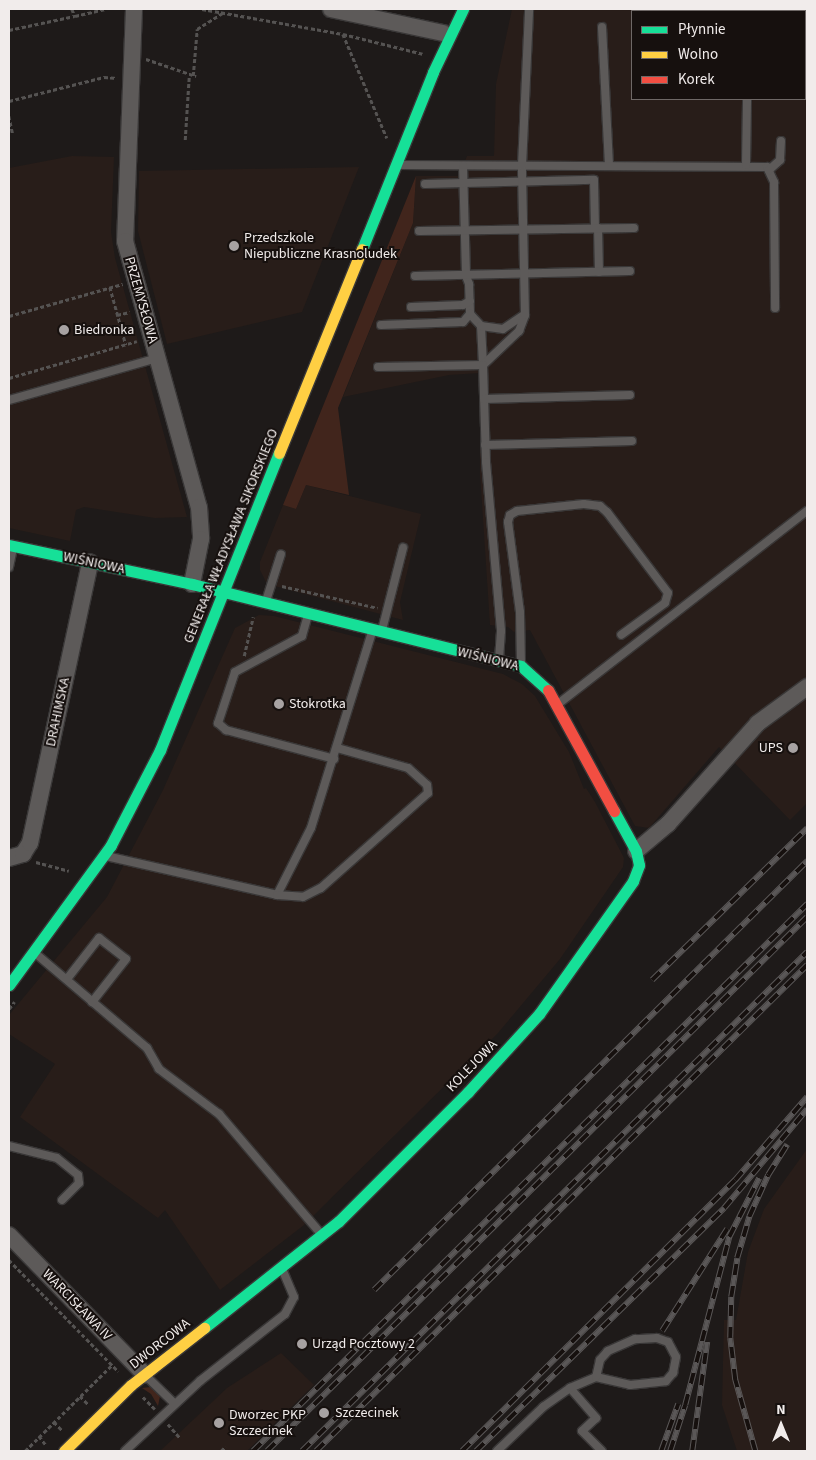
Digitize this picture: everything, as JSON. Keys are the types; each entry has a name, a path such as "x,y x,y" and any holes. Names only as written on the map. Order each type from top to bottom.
{"street":[{"name":"PRZEMYSŁOWA","path":"134,9 124,231 131,266 199,506 201,539 192,584"},
{"path":"331,9 443,33"},
{"name":"GENERAŁA WŁADYSŁAWA SIKORSKIEGO","path":"433,72 443,33 453,9"},
{"name":"GENERAŁA WŁADYSŁAWA SIKORSKIEGO","path":"9,985 104,855 160,750 433,72 463,9"},
{"name":"WIŚNIOWA","path":"11,545 192,584 224,592 260,606 308,613 521,666 538,678 556,706 636,851"},
{"name":"DRAHIMSKA","path":"14,857 30,843 90,562"},
{"path":"636,851 668,824 758,723 807,687"},
{"name":"KOLEJOWA","path":"281,1267 322,1236 355,1206 523,1035 633,882 639,865 636,851"},
{"name":"WARCISŁAWA IV","path":"9,1235 145,1375"},
{"name":"DWORCOWA","path":"64,1451 145,1375 281,1267"}],"lane":[{"path":"378,367 483,365 519,331 525,315 522,166 529,9"},
{"path":"602,27 609,166"},
{"path":"746,165 747,100"},
{"path":"769,170 780,160 781,141"},
{"path":"396,165 760,165 769,170 774,182 775,308"},
{"path":"381,325 463,322 470,314 466,276 463,166"},
{"path":"594,166 599,272"},
{"path":"425,184 594,180"},
{"path":"419,231 634,228"},
{"path":"415,276 525,275 630,271"},
{"path":"411,307 463,305 470,301"},
{"path":"470,314 481,326 485,446 501,631 499,660"},
{"path":"481,326 503,329 525,315"},
{"path":"9,400 157,358"},
{"path":"484,399 630,395"},
{"path":"485,446 632,441"},
{"path":"521,666 520,612 508,522 513,512 584,504 600,506 607,512 668,593 665,602 621,635"},
{"path":"556,706 807,511"},
{"path":"9,567 11,545"},
{"path":"277,894 312,828 403,548"},
{"path":"260,606 281,554"},
{"path":"308,613 302,636 241,667 235,672 218,719 219,726 334,759"},
{"path":"104,855 277,894 303,897 322,888 428,793 427,785 408,768 337,748"},
{"path":"67,979 99,938 126,959 92,1002"},
{"path":"34,952 147,1048 159,1069 218,1114 322,1236"},
{"path":"9,1146 57,1158 78,1175 80,1183 62,1200"},
{"path":"125,1451 174,1403 285,1314 294,1296 292,1287 281,1267"},
{"path":"496,1451 543,1407 570,1388 596,1377 630,1385 655,1384 666,1381 673,1374 676,1357 668,1342 657,1338 634,1339 608,1351 600,1360 596,1377"},
{"path":"145,1375 174,1403"},
{"path":"570,1388 596,1418 582,1431 602,1451"}],"path":[{"path":"72,9 75,16"},
{"path":"9,30 106,9"},
{"path":"202,9 343,34 437,57"},
{"path":"142,58 189,76 194,76 197,29 223,13"},
{"path":"343,34 388,140"},
{"path":"185,140 189,76"},
{"path":"9,101 104,78 119,78"},
{"path":"9,116 13,135"},
{"path":"9,316 124,283"},
{"path":"110,287 126,345"},
{"path":"117,315 132,311"},
{"path":"9,378 140,340"},
{"path":"241,667 260,606"},
{"path":"14,857 76,873"},
{"path":"9,1260 112,1365 25,1451"},
{"path":"80,1396 89,1405"},
{"path":"54,1422 63,1431"},
{"path":"174,1433 180,1438"},
{"path":"39,1436 48,1446"},
{"path":"221,1451 225,1447"}],"shaded area":[{"path":"512,9 807,9 807,803 790,820 719,747 649,828 635,826 530,630 514,632 508,627 490,625 480,473 480,373 449,375 343,397 413,223 416,176 459,176 467,156 494,156 496,84"},
{"path":"72,156 114,157 111,232 115,258 187,517 155,518 84,507 76,510 70,541 9,528 9,168"},
{"name":"Przedszkole Niepubliczne Krasnoludek","path":"359,167 302,312 167,344 138,231 139,171"},
{"path":"416,176 413,223 338,408 349,495 306,485 296,509 283,505"},
{"path":"306,485 421,514 400,602 403,620 267,584 260,570 260,562 283,505 296,509"},
{"path":"259,615 274,616 503,674 522,684 535,696 569,752 584,789 586,788 595,802 624,858 623,867 560,959 498,1033 304,1225 220,1290 165,1210 158,1218 20,1117 55,1064 9,1034 9,1015 107,897 163,790 235,628"},
{"path":"807,1149 807,1451 737,1451 722,1405 724,1320 736,1320 748,1252 764,1209"},
{"path":"281,1353 314,1385 247,1451 160,1451 227,1388"},
{"path":"151,1387 160,1396 158,1406 151,1394 142,1388"}],"railway":[{"path":"652,980 807,828"},
{"path":"374,1290 807,861"},
{"path":"253,1451 807,904"},
{"path":"267,1451 807,917"},
{"path":"302,1451 807,952"},
{"path":"316,1451 807,965"},
{"path":"462,1451 735,1180 807,1097"},
{"path":"476,1451 724,1208 807,1109"},
{"path":"755,1451 735,1380 730,1338 731,1297 737,1258 749,1217 768,1175 787,1144"},
{"path":"670,1451 685,1405 729,1237 759,1178"},
{"path":"662,1331 727,1229"},
{"path":"692,1451 707,1342"},
{"path":"661,1451 678,1404"}],"traffic: fast":[{"path":"362,249 433,72 463,9"},
{"path":"9,985 111,845 160,750 279,453"},
{"path":"9,545 192,584 521,666 548,690"},
{"path":"204,1328 339,1221 468,1092 539,1014 633,881 639,865 636,851 614,811"}],"traffic: slow":[{"path":"279,453 362,249"},
{"path":"64,1451 131,1385 204,1328"}],"traffic: jam":[{"path":"548,690 614,811"}],"place":[{"name":"Przedszkole Niepubliczne Krasnoludek","path":"234,246"},
{"name":"Biedronka","path":"64,330"},
{"name":"Stokrotka","path":"279,704"},
{"name":"UPS","path":"793,748"},
{"name":"Urząd Pocztowy 2","path":"302,1344"},
{"name":"Szczecinek","path":"324,1413"},
{"name":"Dworzec PKP Szczecinek","path":"219,1423"}]}
